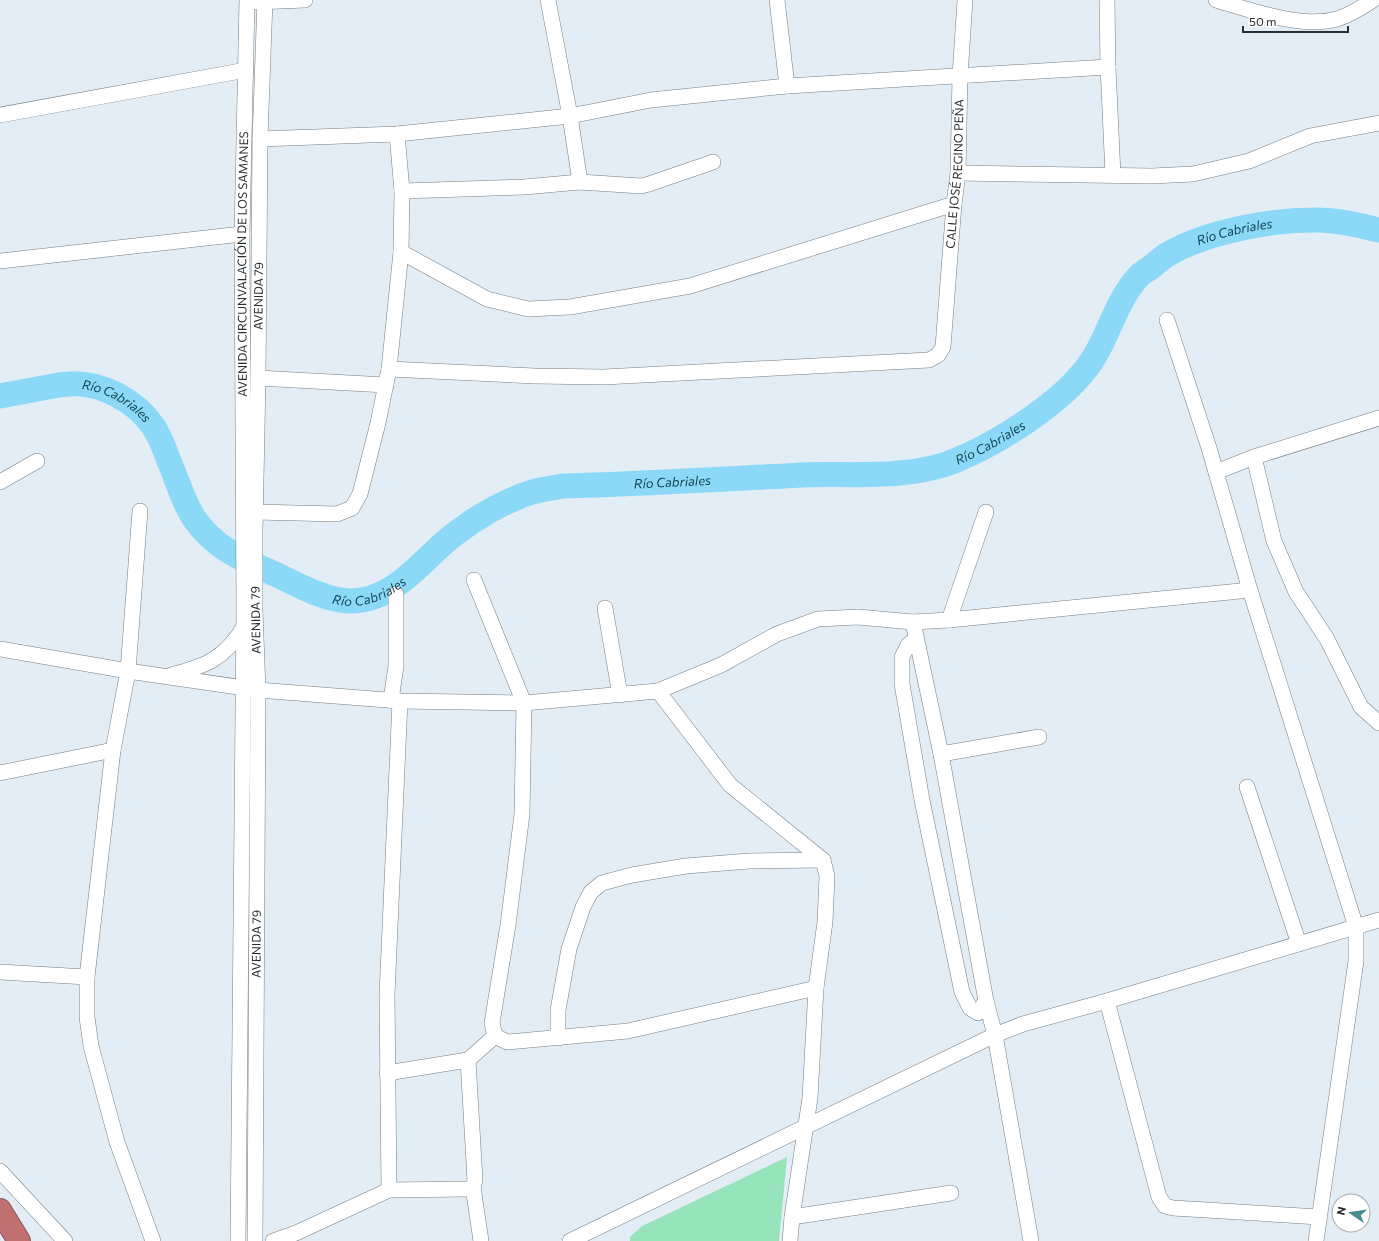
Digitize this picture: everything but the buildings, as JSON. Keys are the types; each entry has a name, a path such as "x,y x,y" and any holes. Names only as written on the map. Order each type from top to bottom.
{"highway":[{"path":"0,1210 19,1241"}],"street":[{"path":"247,1 305,0"},
{"path":"548,0 570,116 580,182"},
{"path":"777,0 787,86"},
{"name":"CALLE JOSÉ REGINO PEÑA","path":"389,369 535,376 604,377 929,360 938,355 942,346 958,173 960,76 965,0"},
{"path":"1107,0 1108,67 1113,175"},
{"path":"1216,0 1240,8 1289,19 1313,22 1336,19 1358,10 1374,0 1379,11"},
{"name":"AVENIDA CIRCUNVALACIÓN DE LOS SAMANES","path":"247,1 242,234 250,529"},
{"name":"AVENIDA 79","path":"255,1241 258,690 249,610 250,529 256,512 260,139 265,1"},
{"path":"260,139 397,134 570,116 651,100 787,86 1108,67"},
{"path":"0,115 246,70"},
{"path":"958,173 1152,176 1193,174 1249,161 1310,136 1379,123"},
{"path":"256,512 337,514 352,508 360,494 378,423 389,369 400,252 402,191 397,134"},
{"path":"402,191 524,187 580,182 641,186 713,162"},
{"path":"400,252 487,299 528,309 570,307 690,286 954,204"},
{"path":"0,261 242,234"},
{"path":"1167,320 1216,472 1250,590 1356,927 1356,961 1316,1241"},
{"path":"258,378 386,386"},
{"path":"1216,472 1254,457 1379,418"},
{"path":"1254,457 1274,541 1296,592 1327,639 1361,707 1379,723"},
{"path":"0,482 38,461"},
{"path":"140,511 128,671 113,750 87,977 87,1017 91,1046 117,1142 153,1241"},
{"path":"949,620 986,512"},
{"path":"474,580 524,703 522,814 508,924 492,1023 495,1036 506,1042 628,1031 816,988"},
{"path":"0,649 165,677 258,690 396,701 524,703 658,691 721,665 778,634 818,619 858,617 913,622 949,620 1250,590"},
{"path":"389,1190 387,995 396,701 396,594"},
{"path":"605,608 620,695"},
{"name":"AVENIDA 79","path":"238,1241 244,627 249,610"},
{"path":"913,622 941,754 986,1001 995,1035 1031,1241"},
{"path":"165,677 196,668 223,654 235,642 244,627"},
{"path":"916,639 908,645 902,657 902,684 922,800 962,992 970,1008 978,1013 986,1001"},
{"path":"658,691 730,785 823,860 827,876 825,915 816,988 810,1098 792,1217 790,1241"},
{"path":"941,754 1039,737"},
{"path":"0,773 113,750"},
{"path":"1247,787 1299,944"},
{"path":"558,1038 558,1010 569,949 583,907 591,892 602,883 632,875 686,866 749,861 823,860"},
{"path":"570,1241 995,1035 1023,1024 1107,1001 1379,920"},
{"path":"0,972 87,977"},
{"path":"1107,1001 1159,1197 1165,1206 1174,1208 1319,1217"},
{"path":"387,1073 468,1060 495,1036"},
{"path":"468,1060 474,1180 473,1187 481,1241"},
{"path":"0,1171 65,1241"},
{"path":"273,1241 389,1190 468,1189 473,1187"},
{"path":"792,1217 950,1193"}],"green space":[{"path":"787,1157 779,1241 630,1241 630,1237 642,1226"}],"waterway":[{"name":"Río Cabriales","path":"0,396 69,384 93,386 116,394 137,408 153,426 162,443 181,492 192,515 213,540 233,554 321,595 340,600 364,600 377,596 402,581 448,539 494,508 536,491 563,486 802,475 900,473 939,466 957,460 975,452 1015,429 1072,385 1097,352 1126,293 1132,284 1140,275 1165,256 1199,240 1218,234 1278,222 1323,220 1347,223 1379,230"}]}
